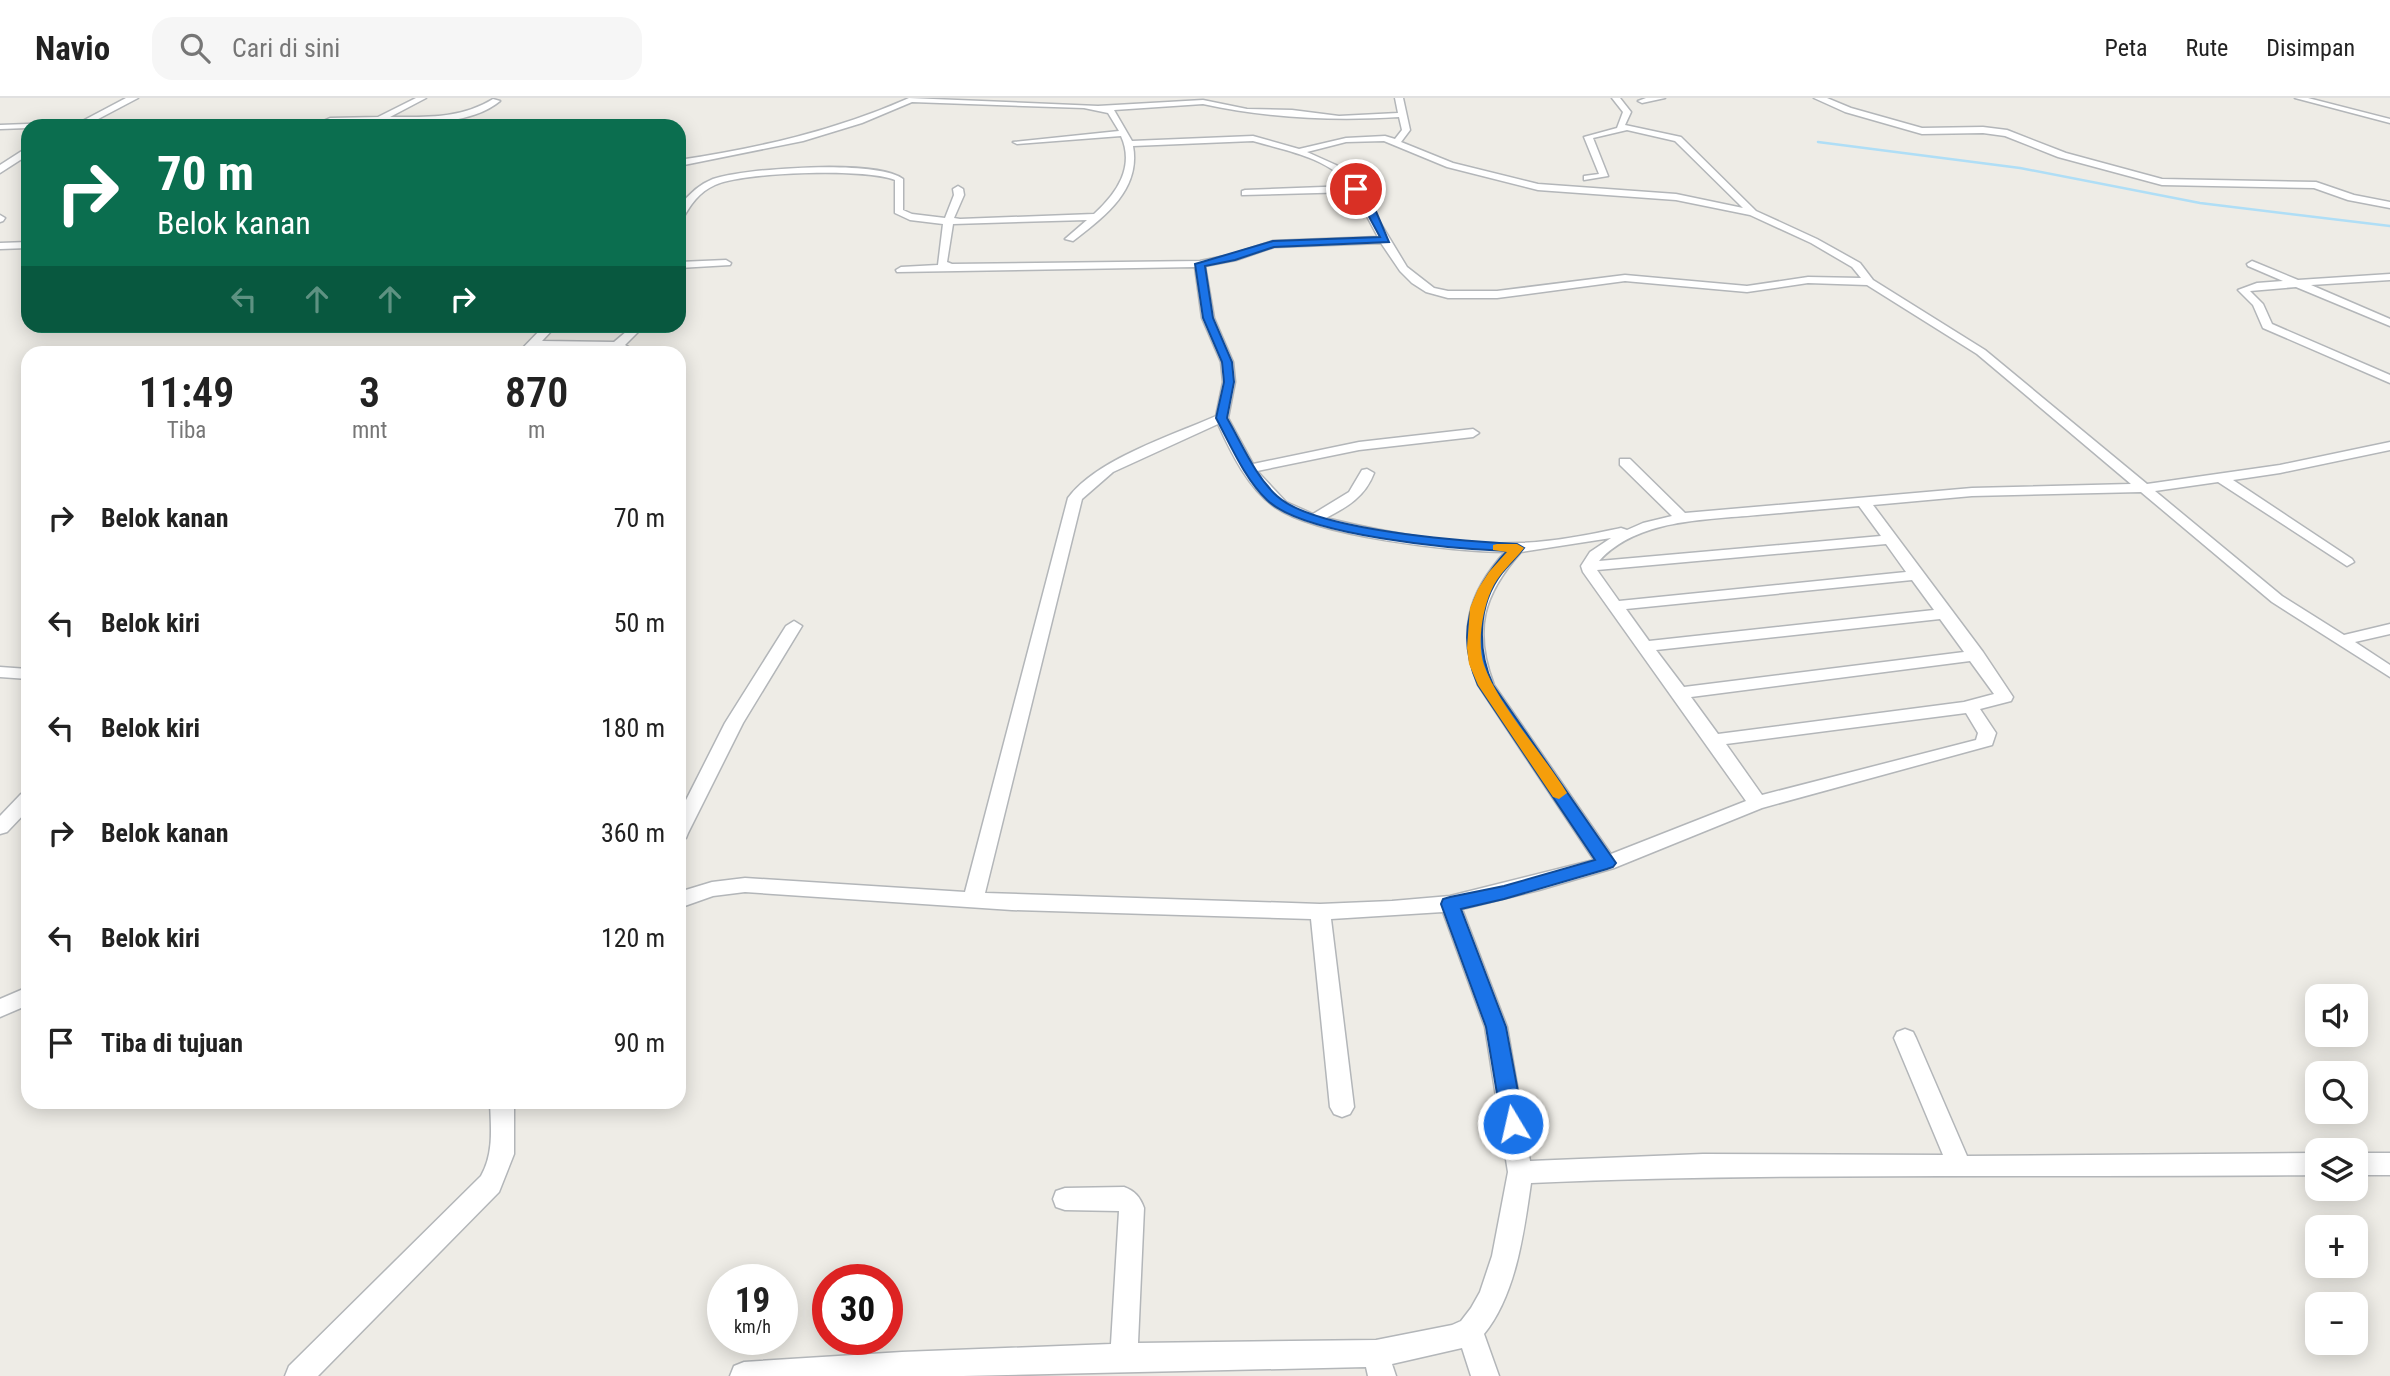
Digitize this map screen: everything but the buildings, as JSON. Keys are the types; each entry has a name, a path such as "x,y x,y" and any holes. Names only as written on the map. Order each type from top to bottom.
{"street":[{"path":"92,119 134,98"},
{"path":"379,119 422,98"},
{"path":"1395,144 1406,130 1399,98"},
{"path":"1616,98 1627,110 1619,124 1625,128"},
{"path":"1642,101 1661,98"},
{"path":"1819,98 1848,110 1922,131 1983,130 2007,133 2062,155 2153,180 2181,184 2294,183 2390,205"},
{"path":"2299,98 2390,121"},
{"path":"686,162 794,141 874,117 913,99 1003,101 1100,108 1203,102 1247,111 1292,112 1339,118 1401,115"},
{"path":"440,119 478,113 496,101"},
{"path":"1070,239 1107,210 1132,169 1129,144 1111,111 1100,108"},
{"path":"0,127 21,126"},
{"path":"1587,178 1604,176 1588,137 1625,128 1685,137"},
{"path":"1017,142 1122,133"},
{"path":"1673,136 1753,213"},
{"path":"1129,144 1253,138 1299,152 1342,173 1370,209 1395,260 1414,280 1443,295 1515,292 1579,281 1627,278 1654,278 1744,289 1782,287 1801,281 1869,282"},
{"path":"1299,152 1363,138 1385,138 1450,164 1538,187 1676,197 1753,213 1814,241 1856,265 1869,282 1981,352 2211,547 2277,599 2390,672"},
{"path":"794,141 795,151"},
{"path":"0,170 21,155"},
{"path":"796,162 797,173"},
{"path":"686,205 703,187 716,181 866,170 893,174 900,180 900,214 916,219 948,222 1098,217"},
{"path":"950,267 942,263 948,222 959,195 958,189"},
{"path":"1245,193 1356,189"},
{"path":"901,270 1200,264 1232,258 1273,244 1385,240"},
{"path":"0,246 21,245"},
{"path":"686,265 726,263"},
{"path":"1200,264 1208,318 1227,362 1229,382 1222,418 1250,469 1280,505 1315,519 1427,541 1517,548 1566,542 1682,518 1862,500 2019,489 2144,488 2386,450"},
{"path":"2252,264 2390,323"},
{"path":"2390,277 2249,286 2243,290 2258,304 2267,326 2275,331 2390,379"},
{"path":"533,344 543,333"},
{"path":"533,344 598,346"},
{"path":"972,899 1075,498 1093,478 1108,469 1222,418"},
{"path":"1250,469 1359,446 1473,433"},
{"path":"1625,462 1682,518"},
{"path":"1315,519 1357,494 1367,473"},
{"path":"2221,478 2347,562"},
{"path":"1713,740 1969,707 2005,697 1862,500"},
{"path":"1588,566 1591,559 1603,548 1648,526"},
{"path":"1588,566 1892,539"},
{"path":"1517,548 1495,572 1478,608 1474,648 1476,664 1486,685 1607,863"},
{"path":"1588,566 1614,606 1752,792 1756,803"},
{"path":"1614,606 1917,575"},
{"path":"1644,646 1944,614"},
{"path":"686,819 734,723 794,626"},
{"path":"2340,641 2390,629"},
{"path":"1679,693 1977,655"},
{"path":"0,672 21,674"},
{"path":"686,898 712,889 745,885 972,899 1320,912 1450,904 1607,863 1756,803 1982,744 1986,741 1987,733 1969,707"},
{"path":"0,827 21,806"},
{"path":"744,1376 870,1365 1124,1357 1379,1365 1429,1343 1469,1331 1484,1312 1501,1273 1520,1172 1496,1027 1450,904"},
{"path":"1320,912 1342,1107"},
{"path":"0,1008 21,999"},
{"path":"1905,1038 1959,1166"},
{"path":"299,1376 489,1184 499,1170 504,1156 502,1109"},
{"path":"1520,1172 1703,1165 2305,1164"},
{"path":"2368,1164 2390,1164"},
{"path":"1065,1199 1124,1198 1132,1208 1124,1357"},
{"path":"1469,1331 1485,1376"}],"waterway":[{"path":"1818,142 2020,168 2200,203 2390,226"}],"slow traffic":[{"path":"1497,548 1517,548 1495,572 1478,608 1474,648 1476,664 1486,685 1559,793"}],"route":[{"path":"1356,189 1370,209 1385,240 1273,244 1232,258 1200,264 1208,318 1227,362 1229,382 1222,418 1226,429 1265,490 1272,499 1289,510 1315,519 1383,534 1462,545 1517,548 1495,572 1478,608 1474,648 1476,664 1486,685 1607,863 1539,883 1450,904 1496,1027 1513,1124"}]}
